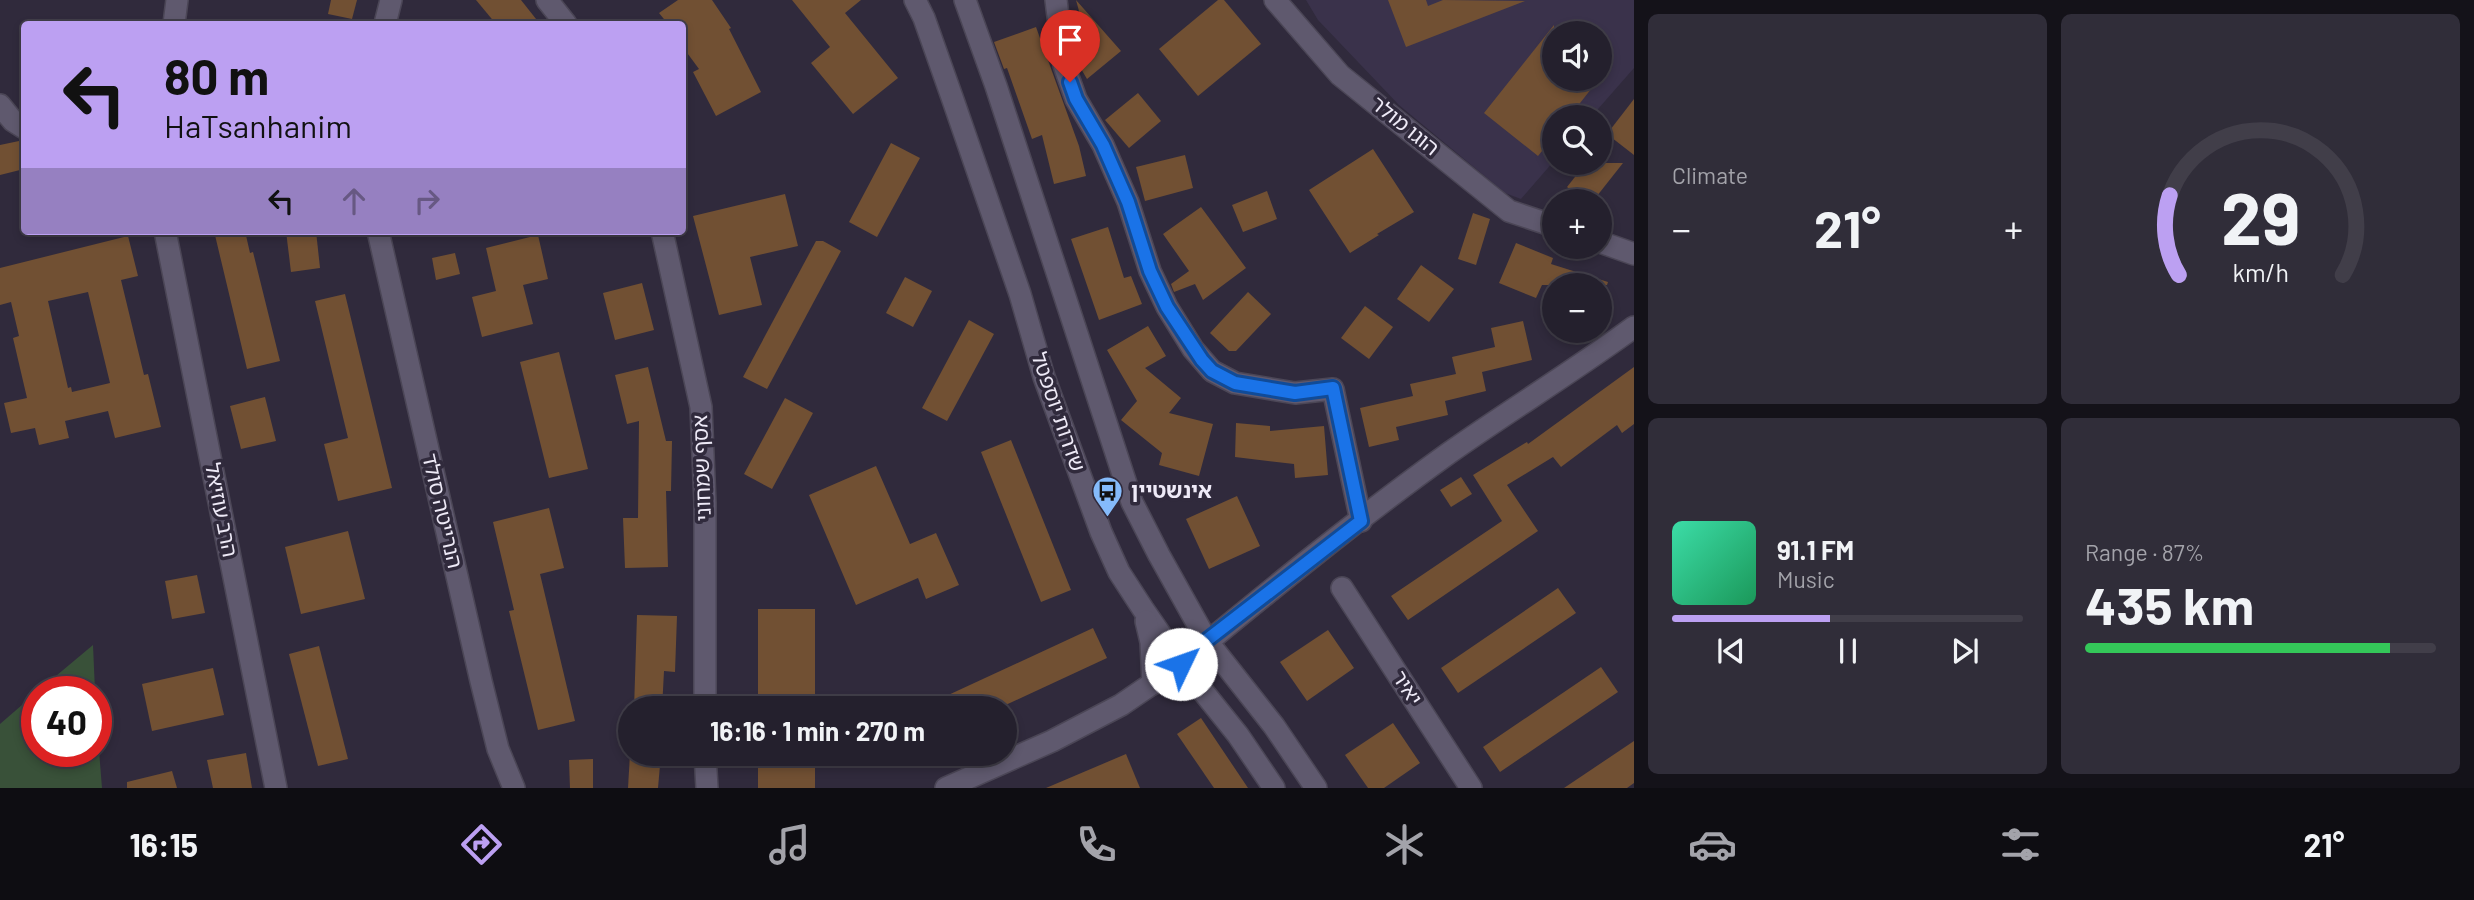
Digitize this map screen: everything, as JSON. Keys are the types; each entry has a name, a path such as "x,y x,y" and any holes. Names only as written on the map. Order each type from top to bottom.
{"street":[{"path":"174,21 177,0"},
{"path":"386,21 391,0"},
{"path":"547,0 564,21"},
{"name":"שדרות יוספטל","path":"915,0 958,113 1020,294 1044,377 1096,519 1119,572 1181,664 1238,735 1274,788"},
{"name":"שדרות יוספטל","path":"965,0 1001,99 1132,502 1158,555 1207,640 1274,726 1316,788"},
{"path":"1056,0 1064,65 1076,99 1103,145 1128,202 1150,271 1167,307 1193,349 1212,371 1235,383 1295,393 1333,388 1361,521"},
{"name":"הוגו מולר","path":"1275,0 1340,75 1509,211 1542,222"},
{"path":"0,105 21,126"},
{"name":"הרב עוזיאל","path":"166,235 276,788"},
{"name":"הנרייטה סולד","path":"379,235 481,681 498,749 514,788"},
{"name":"אסף שמחוני","path":"663,235 701,407 704,452 705,696"},
{"path":"1612,246 1634,254"},
{"path":"951,787 1052,741 1122,705 1181,664 1207,640 1448,454 1634,327"},
{"name":"יאיר","path":"1342,588 1471,788"},
{"path":"1143,609 1151,642 1153,684"},
{"path":"706,766 707,788"}],"shaded area":[{"path":"1306,0 1634,0 1634,68 1602,105 1542,105 1542,175 1521,199 1505,193 1399,105 1318,20"}],"green space":[{"path":"93,645 94,676 56,676"},
{"path":"21,706 21,767 100,767 102,788 0,788 0,724"}],"building":[{"path":"331,0 357,0 352,19 328,14"},
{"path":"476,0 521,0 538,21 494,21"},
{"path":"678,0 712,0 731,28 729,29 761,92 716,116 693,72 699,69 686,51 686,21 666,21 659,13"},
{"path":"792,0 861,0 845,13 898,78 853,114 811,63 830,47"},
{"path":"1076,0 1121,51 1087,79 1077,62 1075,46 1086,37"},
{"path":"1218,0 1224,0 1261,44 1198,96 1159,49"},
{"path":"1388,0 1426,0 1428,6 1443,0 1525,1 1406,47"},
{"path":"1036,27 1079,146 1086,176 1054,184 1042,135 1032,139 1007,68 1004,69 994,42"},
{"path":"1542,40 1542,91 1590,91 1578,105 1542,105 1542,151 1538,156 1484,113"},
{"path":"1138,93 1161,121 1129,148 1105,120"},
{"path":"1634,99 1634,155 1612,138 1612,128"},
{"path":"19,141 21,170 0,175 0,145"},
{"path":"891,143 920,158 877,237 849,222"},
{"path":"1373,149 1414,212 1350,253 1309,190"},
{"path":"1185,155 1193,188 1145,201 1136,167"},
{"path":"1612,163 1623,163 1602,189 1567,187 1576,175 1612,175"},
{"path":"1267,191 1277,219 1243,232 1232,205"},
{"path":"785,194 798,246 750,257 762,305 719,315 693,216"},
{"path":"1201,207 1246,268 1203,300 1195,284 1174,292 1171,284 1189,271 1163,234"},
{"path":"1473,213 1490,219 1476,265 1458,259"},
{"path":"1108,227 1124,278 1131,276 1142,304 1099,320 1071,239"},
{"path":"215,235 246,235 250,253 253,252 280,361 247,369"},
{"path":"286,235 316,235 320,268 291,272"},
{"path":"538,235 548,279 523,285 533,324 482,337 472,297 496,291 486,248"},
{"path":"128,236 138,276 121,280 144,375 148,374 161,427 115,438 108,411 65,421 69,438 39,445 35,428 11,433 4,403 27,398 13,338 19,336 11,302 0,305 0,268","holes":["88,292 110,383 72,392 71,387 68,388 48,301"]},
{"path":"816,241 823,241 841,251 767,389 743,377"},
{"path":"1516,243 1542,254 1542,259 1553,259 1551,264 1580,273 1542,273 1542,285 1536,298 1499,283"},
{"path":"455,253 460,274 436,280 432,258"},
{"path":"1421,265 1454,289 1429,322 1397,299"},
{"path":"905,277 932,291 913,327 886,313"},
{"path":"642,283 654,330 615,340 603,293"},
{"path":"1248,292 1271,314 1236,351 1229,351 1210,333"},
{"path":"345,294 392,488 338,501 324,444 348,438 315,301"},
{"path":"1365,306 1393,327 1369,359 1341,338"},
{"path":"969,320 994,334 947,421 922,408"},
{"path":"1523,321 1532,360 1482,372 1486,391 1445,401 1448,415 1396,427 1399,440 1369,447 1360,408 1413,396 1410,384 1456,374 1452,357 1495,347 1491,328"},
{"path":"1148,326 1166,356 1145,368 1181,398 1169,413 1213,424 1199,476 1159,465 1162,453 1121,420 1137,401 1107,350"},
{"path":"559,352 588,469 549,478 520,362"},
{"path":"648,367 666,441 672,441 671,491 666,491 668,567 625,568 623,518 638,518 639,421 627,424 615,375"},
{"path":"1634,367 1634,424 1622,433 1617,425 1561,467 1553,457 1507,485 1538,531 1408,620 1391,596 1502,521 1473,475 1527,442 1528,444"},
{"path":"265,397 276,441 241,449 230,406"},
{"path":"785,398 813,413 772,489 744,474"},
{"path":"1236,423 1270,426 1270,431 1324,426 1328,475 1295,478 1294,464 1235,457"},
{"path":"1011,440 1071,590 1041,602 981,452"},
{"path":"876,466 910,544 936,533 959,585 926,599 918,578 856,605 809,495"},
{"path":"1461,477 1472,494 1451,507 1440,490"},
{"path":"1237,496 1260,546 1209,569 1186,519"},
{"path":"549,508 564,568 540,574 575,721 538,730 509,611 514,610 493,522"},
{"path":"348,531 365,599 301,614 285,547"},
{"path":"197,575 205,613 172,619 165,581"},
{"path":"1558,588 1576,613 1458,693 1441,668"},
{"path":"758,609 815,609 815,696 758,696"},
{"path":"637,615 677,616 675,672 664,671 663,696 634,696"},
{"path":"1093,628 1107,658 1017,700 1017,696 946,696"},
{"path":"1328,630 1354,668 1307,701 1280,662"},
{"path":"319,646 348,759 318,766 289,654"},
{"path":"1601,667 1618,692 1500,772 1483,747"},
{"path":"213,668 224,715 152,731 142,684"},
{"path":"1201,718 1248,788 1214,788 1177,734"},
{"path":"1393,723 1420,763 1384,788 1368,788 1345,755"},
{"path":"1634,741 1634,783 1627,788 1564,788"},
{"path":"246,753 252,788 213,788 207,760"},
{"path":"1126,754 1140,788 1046,788"},
{"path":"593,759 593,788 570,788 569,760"},
{"path":"629,766 660,766 658,788 628,788"},
{"path":"758,766 815,766 815,788 758,788"},
{"path":"172,771 177,788 127,788 127,782"}],"place":[{"name":"אינשטיין","path":"1108,518"}],"route":[{"path":"1070,82 1076,99 1103,145 1128,202 1150,271 1167,307 1202,360 1212,371 1235,383 1295,393 1333,388 1361,521 1207,640 1181,664"}]}
